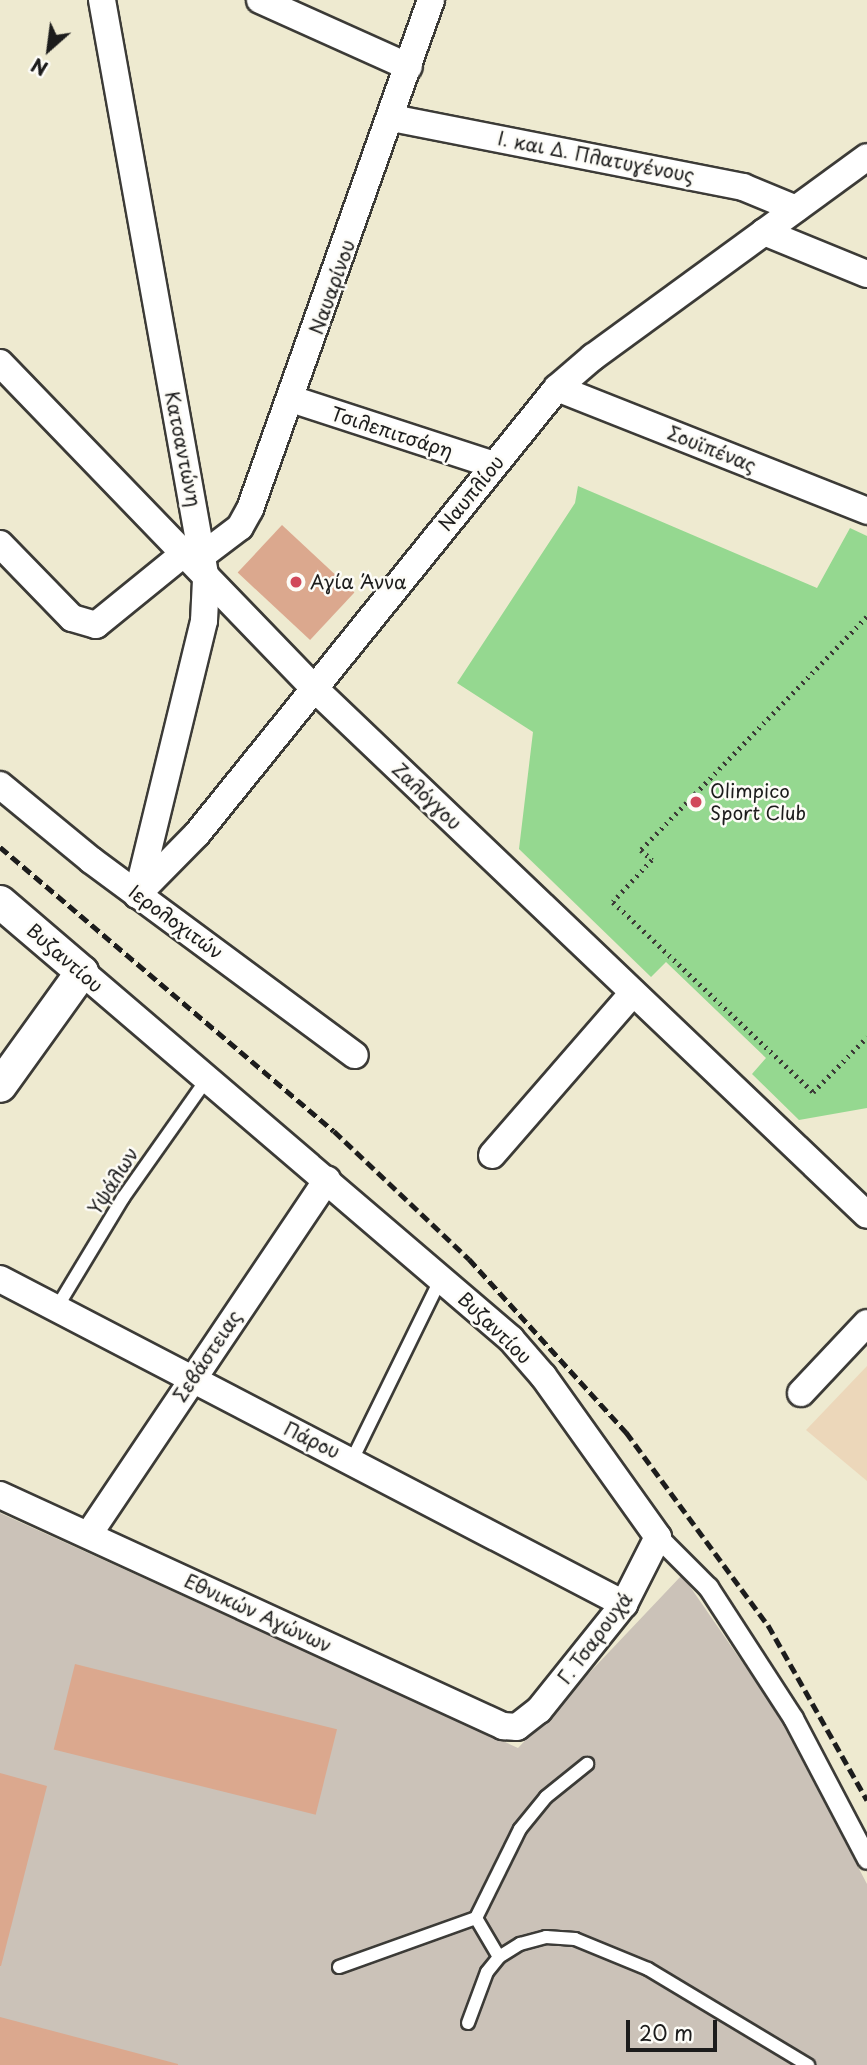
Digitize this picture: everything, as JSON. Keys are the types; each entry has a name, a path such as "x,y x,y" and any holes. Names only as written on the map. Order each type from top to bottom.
{"street":[{"name":"Κατσαντώνη","path":"102,0 197,563 204,621 137,895"},
{"path":"260,0 409,67"},
{"name":"Ναυαρίνου","path":"0,544 72,618 96,625 197,563 240,527 291,399 392,118 431,0"},
{"name":"Ι. και Δ. Πλατυγένους","path":"392,118 743,187 796,209"},
{"name":"Ναυπλίου","path":"137,895 197,834 557,388 867,157"},
{"path":"764,232 867,274"},
{"name":"Ζαλόγγου","path":"0,363 197,563 315,689 867,1215"},
{"name":"Σουϊπένας","path":"557,388 867,511"},
{"name":"Τσιλεπιτσάρη","path":"291,399 494,465"},
{"name":"Ιερολοχιτών","path":"0,785 137,895 355,1055"},
{"name":"Βυζαντίου","path":"0,902 327,1180 529,1359 659,1537 708,1587 786,1707 867,1859"},
{"path":"0,1086 82,972"},
{"path":"492,1155 633,993"},
{"name":"Σεβάστειας","path":"89,1534 189,1381 327,1180"},
{"name":"Πάρου","path":"0,1279 189,1381 352,1460 624,1604"},
{"path":"801,1393 867,1323"},
{"name":"Εθνικών Αγώνων","path":"0,1495 503,1726 517,1727"},
{"name":"Γ. Τσαρουχά","path":"517,1727 539,1710 624,1604 659,1537"}],"lane":[{"name":"Υψάλων","path":"56,1309 123,1198 207,1079"},
{"path":"352,1460 441,1279"},
{"path":"339,1967 476,1918 520,1829 546,1797 587,1764"},
{"path":"476,1918 499,1957"},
{"path":"468,2023 487,1972 499,1957 520,1944 546,1937 591,1944 648,1969 808,2065"}],"path":[{"path":"867,617 641,850 652,860 613,902 813,1092 867,1037"}],"shaded area":[{"path":"867,1366 867,1481 806,1430"},
{"path":"0,1513 518,1748 682,1575 776,1711 867,1884 867,2065 0,2065"}],"green space":[{"name":"Olimpico Sport Club","path":"578,486 817,588 850,528 867,536 867,1108 799,1120 752,1074 766,1058 666,962 651,977 519,849 533,732 457,683 575,503"}],"building":[{"name":"Αγία Άννα","path":"282,525 354,593 310,640 238,573"},
{"path":"75,1664 337,1729 316,1815 54,1749"},
{"path":"0,1773 47,1786 1,1966 0,1966"},
{"path":"0,2017 178,2064 178,2065 0,2065"}],"railway":[{"path":"0,847 334,1131 469,1259 626,1432 768,1625 867,1800"}],"place":[{"name":"Αγία Άννα","path":"296,582"},
{"name":"Olimpico Sport Club","path":"696,802"}]}
